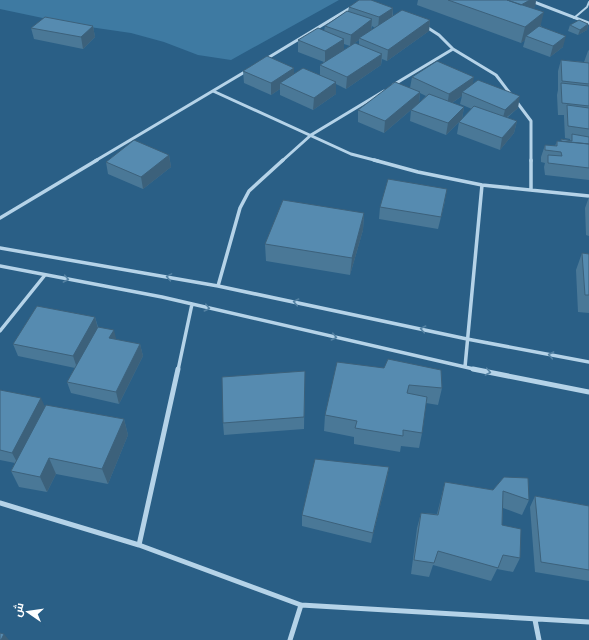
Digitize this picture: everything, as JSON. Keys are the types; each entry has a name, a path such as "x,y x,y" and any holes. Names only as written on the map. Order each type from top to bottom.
{"street":[{"path":"529,0 589,23"},
{"path":"259,63 358,4"},
{"path":"421,23 439,35 453,49 496,75 530,121 530,190"},
{"path":"392,86 453,49"},
{"path":"0,218 252,67"},
{"path":"218,286 240,208 249,191 310,135 385,90"},
{"path":"213,91 351,154 418,172 482,185 589,196"},
{"path":"465,367 482,185"},
{"path":"0,248 218,286 589,362"},
{"path":"0,266 162,297 465,367 589,392"},
{"path":"0,330 45,275"},
{"path":"139,545 192,304"},
{"path":"0,503 139,545 301,605 589,622"},
{"path":"290,640 301,605"},
{"path":"535,620 539,640"}],"lane":[{"path":"574,18 587,7 589,2"}],"shaded area":[{"path":"0,0 339,0 231,60 198,55 164,42 131,33 76,25 0,9"}],"building":[{"path":"359,0 371,0 393,8 379,17 349,7"},
{"path":"448,0 507,0 544,12 525,27"},
{"path":"507,0 530,0 521,5"},
{"path":"402,10 430,20 388,50 359,38"},
{"path":"347,11 372,19 351,35 325,26"},
{"path":"45,17 93,26 81,37 31,28"},
{"path":"579,20 588,24 580,30 570,25"},
{"path":"539,26 566,36 553,46 526,36"},
{"path":"318,28 344,39 325,51 298,40"},
{"path":"355,43 382,54 347,77 320,65"},
{"path":"267,56 294,68 271,83 243,71"},
{"path":"561,60 589,63 589,84 562,81"},
{"path":"437,61 474,77 449,94 412,77"},
{"path":"303,68 336,82 314,98 280,83"},
{"path":"478,80 520,96 505,110 462,92"},
{"path":"395,82 420,92 385,121 358,110"},
{"path":"561,83 589,86 589,106 562,103"},
{"path":"429,94 464,107 448,123 411,110"},
{"path":"567,105 589,108 589,129 568,126"},
{"path":"474,106 517,121 502,138 459,122"},
{"path":"572,134 589,137 589,144 561,141 561,139 572,141"},
{"path":"134,140 169,155 141,177 106,162"},
{"path":"557,141 589,144 589,168 548,163 548,155 562,156 561,152 545,150 545,145 557,146"},
{"path":"388,179 447,189 441,217 380,207"},
{"path":"283,200 364,213 352,258 265,244"},
{"path":"582,253 589,254 589,295 585,295"},
{"path":"37,306 95,317 73,356 13,344"},
{"path":"98,327 114,330 109,338 140,344 116,392 67,382"},
{"path":"388,359 441,370 442,388 409,385 407,393 427,397 422,433 403,430 403,436 355,428 357,421 325,415 337,362 384,368"},
{"path":"305,371 304,417 223,423 222,377"},
{"path":"0,390 41,398 12,453 0,450"},
{"path":"46,405 124,419 102,469 49,458 40,477 11,471"},
{"path":"315,459 389,467 373,533 302,515"},
{"path":"504,477 528,478 529,500 503,491 502,525 521,529 520,558 503,555 498,568 438,551 434,563 414,560 421,513 438,515 445,482 493,490"},
{"path":"535,496 589,506 589,570 541,562"},
{"path":"0,633 4,634 1,640 0,640"}]}
